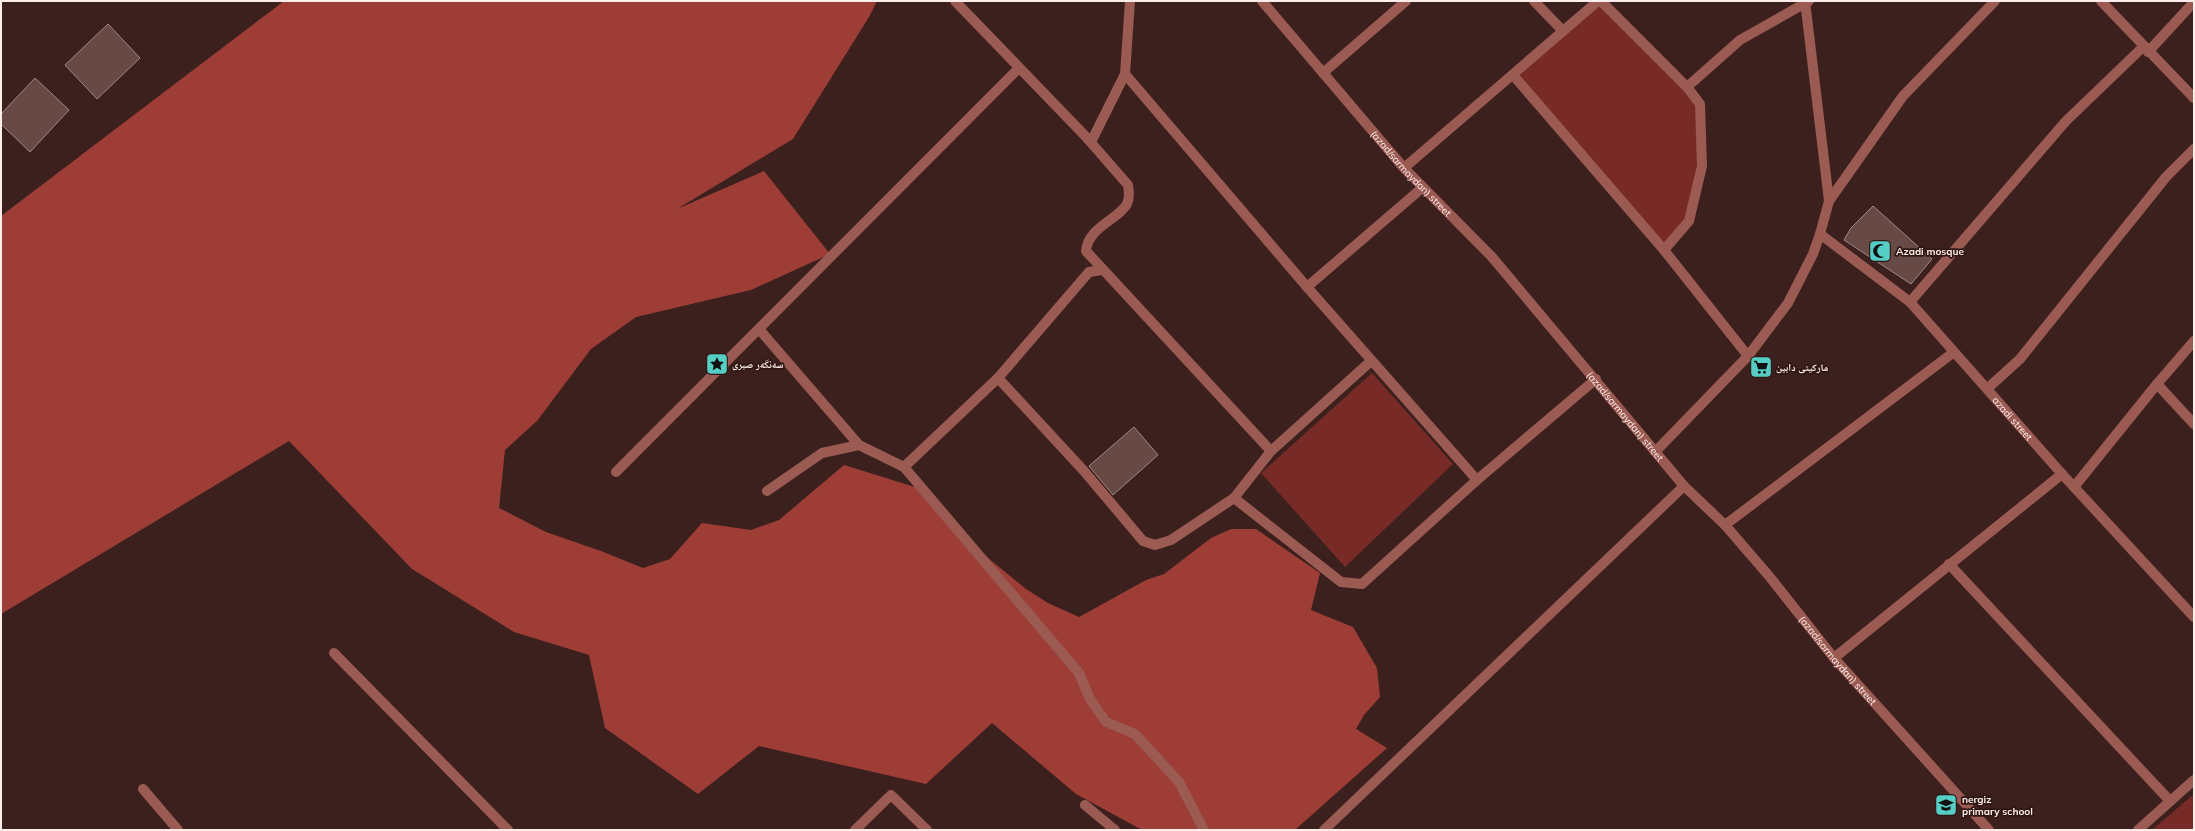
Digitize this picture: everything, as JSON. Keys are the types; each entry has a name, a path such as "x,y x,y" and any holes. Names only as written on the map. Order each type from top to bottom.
{"street":[{"path":"956,1 1087,138 1128,185 1129,193 1127,204 1094,233 1087,244 1086,251 1102,270 1113,278 1271,450"},
{"path":"1087,138 1091,142 1125,74 1130,1"},
{"name":"(azad/sarmaydan) street","path":"1262,1 1404,168 1422,188 1492,257 1596,379 1684,486 1725,525 1769,576 1834,658 1989,830"},
{"path":"1323,73 1406,1"},
{"path":"1534,1 1563,31"},
{"path":"1404,168 1600,1 1687,86 1700,104 1702,166 1689,221 1664,250"},
{"path":"1655,452 1748,356 1788,303 1813,254 1829,201 1903,96 1995,1"},
{"path":"2101,1 2145,49 2194,98"},
{"path":"1687,86 1740,40 1807,2 1829,201"},
{"path":"1910,302 2066,121 2194,2"},
{"path":"616,472 1019,68"},
{"path":"1125,74 1371,361 1478,480"},
{"path":"1513,75 1664,250 1748,356"},
{"path":"1988,388 2020,359 2166,177 2194,149"},
{"path":"1307,287 1422,188"},
{"name":"azadi street","path":"1820,234 1910,302 1988,388 2062,474 2194,617"},
{"path":"904,467 998,378 1089,272 1102,270"},
{"path":"759,329 859,445 904,467 1079,673 1090,699 1106,722 1135,734 1179,782 1204,830"},
{"path":"2074,487 2157,384 2194,341"},
{"path":"1725,525 1954,352"},
{"path":"998,378 1084,471 1143,541 1155,546 1171,540 1234,498 1271,450 1371,361"},
{"path":"1234,498 1341,582 1362,584 1478,480 1596,379"},
{"path":"2157,384 2194,424"},
{"path":"767,491 822,453 859,445"},
{"path":"1834,658 2062,474"},
{"path":"1324,830 1684,486"},
{"path":"1949,564 2170,801"},
{"path":"334,653 508,830"},
{"path":"2138,830 2194,780"},
{"path":"143,789 178,830"},
{"path":"855,830 891,795 927,830"},
{"path":"1085,805 1114,830"}],"shaded area":[{"path":"284,1 877,1 869,17 793,139 677,209 764,171 830,254 751,290 636,317 591,349 537,421 505,450 499,508 546,532 601,551 643,568 670,559 702,523 751,530 779,520 844,465 915,487 960,535 1026,589 1048,603 1079,617 1146,580 1164,574 1211,538 1231,529 1256,529 1320,573 1311,610 1353,627 1377,668 1380,697 1364,715 1356,729 1387,748 1295,830 1142,830 1076,794 992,723 926,784 759,746 698,794 605,728 589,655 514,632 412,569 289,441 1,614 1,216"},
{"path":"1598,1 1700,104 1702,166 1689,221 1664,250 1513,75"},
{"path":"1372,373 1453,464 1345,567 1261,473"},
{"path":"2194,794 2194,830 2152,830"}],"building":[{"path":"108,24 140,58 97,99 65,65"},
{"path":"35,78 69,110 30,152 1,124 1,114"},
{"path":"1873,206 1932,259 1911,284 1844,240 1851,228"},
{"path":"1134,427 1158,455 1113,495 1089,466"}],"place":[{"name":"Azadi mosque","path":"1880,251"},
{"name":"سەنگەر صبری","path":"717,364"},
{"name":"ماركيتى دابين","path":"1761,367"},
{"name":"nergiz primary school","path":"1946,805"}]}
